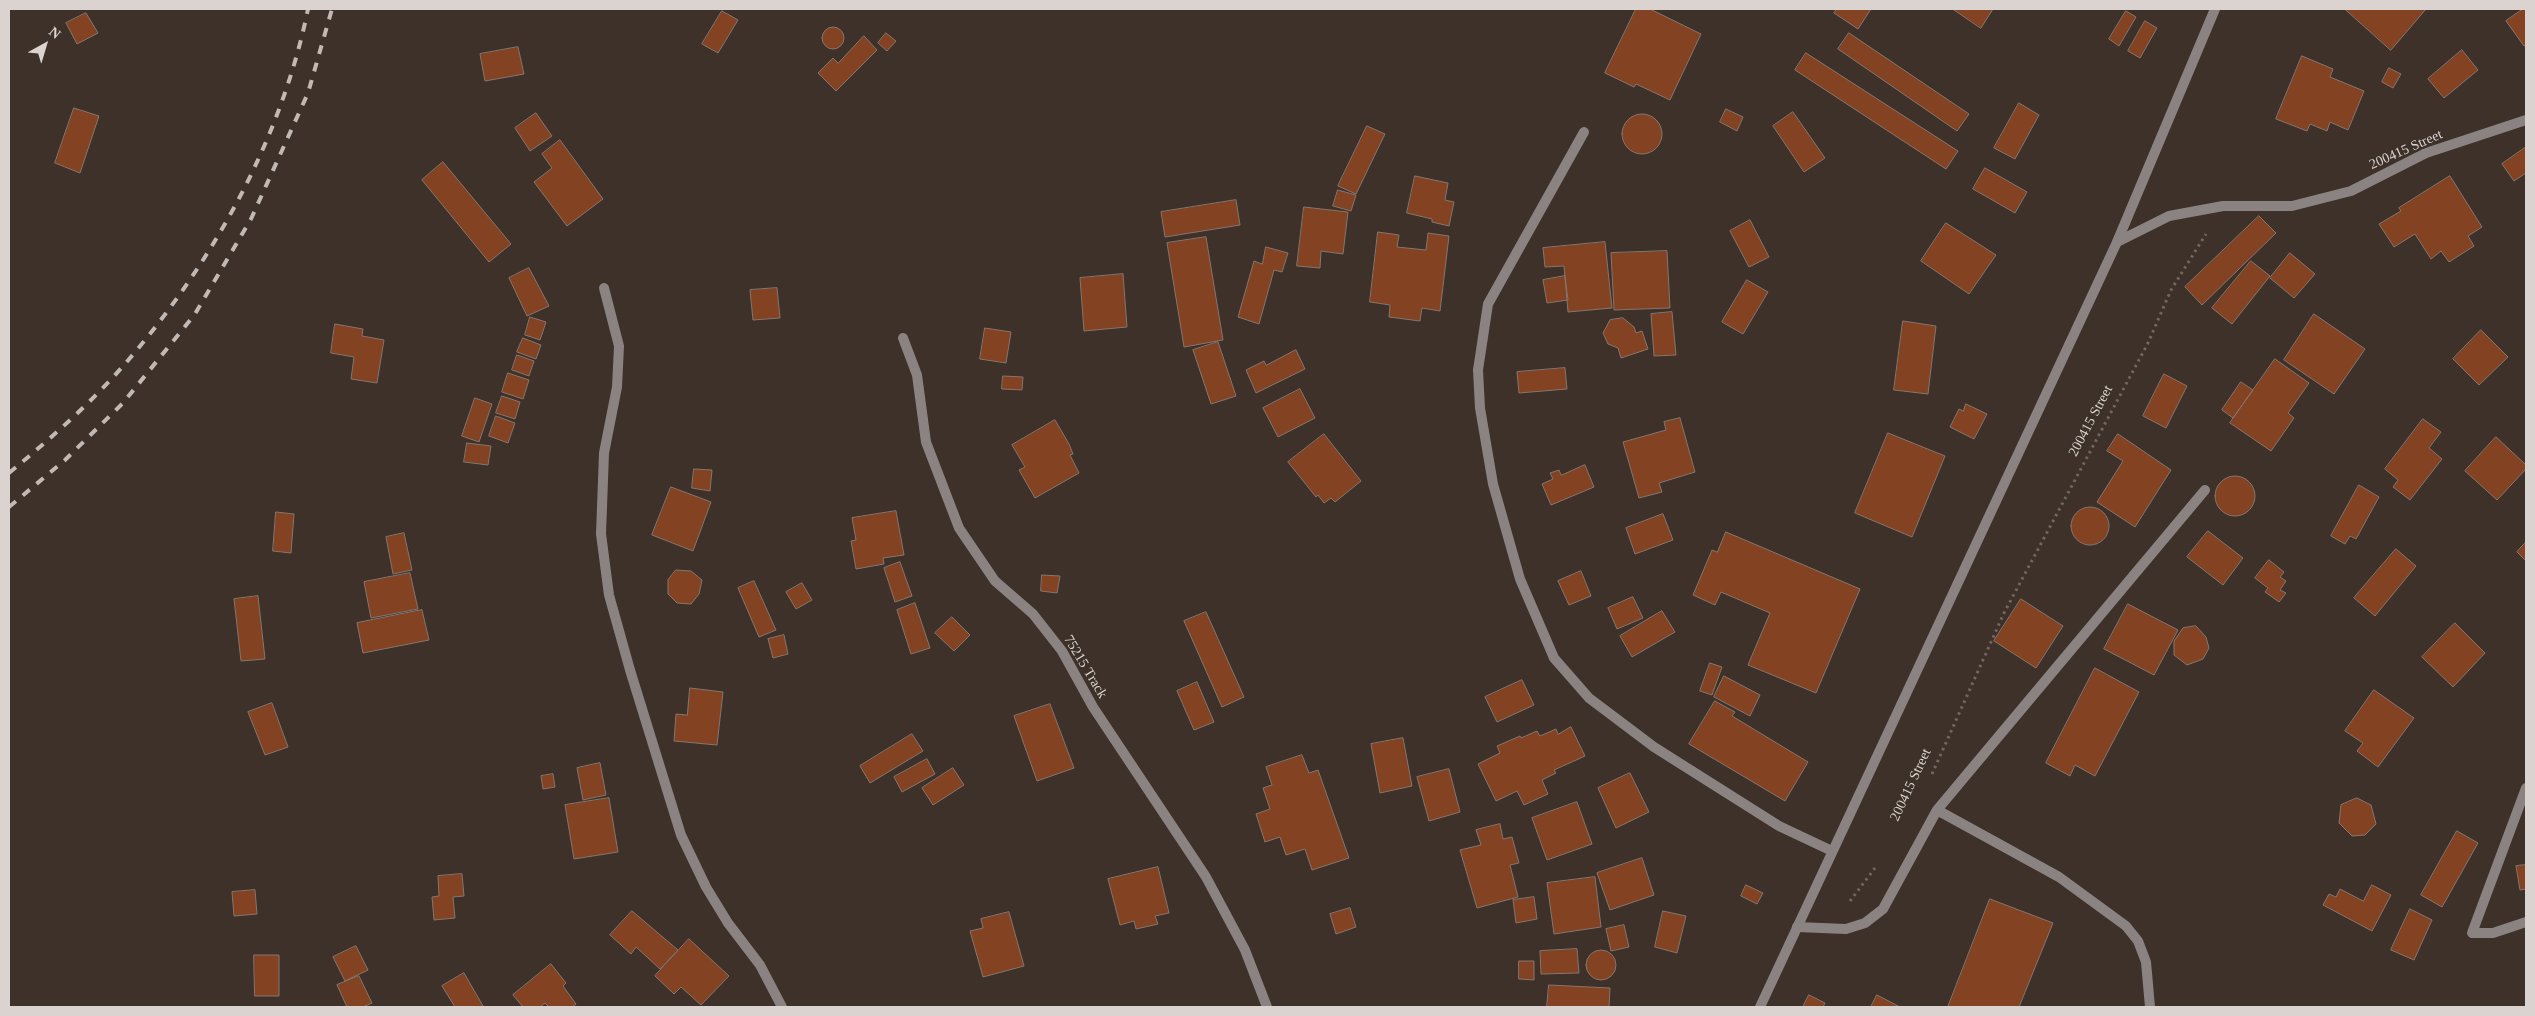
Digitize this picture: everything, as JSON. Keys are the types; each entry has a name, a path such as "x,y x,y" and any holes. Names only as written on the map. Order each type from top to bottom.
{"street":[{"path":"1760,1007 2117,242 2215,9"},
{"name":"200415 Street","path":"2223,206 2292,206 2351,190 2426,153 2526,120"},
{"path":"1584,132 1488,304 1478,370 1480,408 1493,484 1520,579 1554,658 1590,698 1654,747 1778,826 1832,851"},
{"path":"2117,242 2169,216 2223,206"},
{"path":"604,288 619,346 617,387 604,453 601,534 610,595 630,670 681,835 706,887 728,923 760,964 782,1007"},
{"name":"75215 Track","path":"903,338 917,375 926,442 959,528 995,581 1033,614 1062,651 1093,707 1206,877 1245,950 1267,1007"},
{"path":"1797,927 1846,929 1865,923 1883,909 1937,810 2205,490"},
{"path":"2526,788 2472,934 2493,933 2526,922"},
{"path":"1937,810 2060,877 2126,926 2138,941 2146,962 2150,1007"}],"path":[{"name":"200415 Street","path":"1929,780 2004,613 2148,343 2171,290 2223,206"},
{"path":"1830,928 1878,864"}],"building":[{"path":"1636,9 1650,9 1701,34 1670,100 1636,84 1634,87 1605,73"},
{"path":"1837,9 1871,9 1858,29 1834,13"},
{"path":"1953,9 1993,9 1981,28"},
{"path":"2345,9 2426,9 2391,50"},
{"path":"2523,9 2526,9 2526,45 2524,46 2506,21"},
{"path":"722,11 738,20 718,53 702,44"},
{"path":"2126,11 2136,17 2119,46 2109,39"},
{"path":"86,13 98,33 77,44 66,23"},
{"path":"2145,21 2157,28 2140,58 2128,51"},
{"path":"833,27 841,30 844,38 841,46 833,49 825,46 822,38 825,30"},
{"path":"886,33 896,41 887,51 878,43"},
{"path":"1849,33 1969,114 1957,131 1838,49"},
{"path":"864,36 877,50 836,91 818,73 833,58 838,63"},
{"path":"518,47 524,74 485,81 480,54"},
{"path":"2462,50 2478,70 2444,98 2428,79"},
{"path":"1806,53 1958,151 1946,169 1795,70"},
{"path":"2302,56 2333,69 2330,77 2364,91 2348,130 2330,122 2327,131 2310,124 2307,131 2276,119"},
{"path":"2389,68 2401,74 2393,88 2382,82"},
{"path":"2019,103 2039,115 2015,159 1994,148"},
{"path":"74,108 99,116 80,173 55,163"},
{"path":"1726,109 1743,117 1737,131 1720,122"},
{"path":"1793,112 1825,158 1804,172 1773,126"},
{"path":"536,113 552,136 530,151 515,128"},
{"path":"1646,114 1653,117 1659,123 1662,134 1661,142 1653,151 1646,154 1638,154 1631,151 1623,142 1622,130 1625,123 1634,115"},
{"path":"1367,126 1385,134 1356,194 1338,186"},
{"path":"560,140 603,199 567,226 534,182 552,168 542,154"},
{"path":"2526,147 2526,173 2514,181 2502,164"},
{"path":"443,162 511,244 489,262 422,180"},
{"path":"1985,168 2027,192 2015,213 1973,189"},
{"path":"1415,176 1448,183 1445,200 1454,202 1449,226 1432,222 1432,219 1407,213"},
{"path":"2450,176 2482,227 2468,236 2474,246 2449,262 2441,251 2431,259 2415,234 2394,247 2379,224 2401,211 2399,208"},
{"path":"1338,190 1356,195 1351,211 1333,206"},
{"path":"1236,200 1240,225 1165,237 1161,212"},
{"path":"1304,207 1348,212 1343,254 1321,251 1320,268 1297,266"},
{"path":"2259,216 2276,233 2202,305 2185,287"},
{"path":"1750,220 1769,257 1749,267 1730,231"},
{"path":"1946,223 1996,255 1969,294 1921,261"},
{"path":"1378,232 1399,235 1397,247 1426,250 1428,233 1449,236 1440,311 1422,308 1420,321 1389,317 1390,305 1370,302"},
{"path":"1206,237 1223,340 1184,347 1167,243"},
{"path":"1605,242 1612,308 1568,312 1564,266 1545,267 1543,248"},
{"path":"1266,247 1288,253 1282,272 1274,270 1259,324 1238,317 1254,261 1262,264"},
{"path":"1667,251 1670,308 1614,310 1611,253"},
{"path":"2290,253 2315,274 2294,298 2270,278"},
{"path":"2251,261 2270,276 2232,324 2212,308"},
{"path":"529,268 549,306 527,316 509,278"},
{"path":"1123,274 1127,327 1084,331 1080,278"},
{"path":"1565,276 1568,300 1547,303 1543,280"},
{"path":"1747,280 1768,292 1743,334 1722,322"},
{"path":"777,288 780,318 753,320 750,290"},
{"path":"1672,312 1676,355 1654,356 1651,314"},
{"path":"2314,314 2365,349 2334,394 2284,360"},
{"path":"530,317 546,322 540,340 525,335"},
{"path":"1623,318 1634,327 1636,333 1642,331 1648,349 1621,358 1618,348 1608,344 1603,333 1610,320"},
{"path":"1903,321 1936,326 1928,394 1894,390"},
{"path":"335,324 363,329 362,336 384,340 377,383 351,379 354,357 331,353"},
{"path":"985,328 1011,332 1006,363 980,359"},
{"path":"2481,330 2508,357 2479,385 2453,359"},
{"path":"523,338 541,345 536,359 517,352"},
{"path":"1218,342 1236,396 1211,404 1193,350"},
{"path":"1296,350 1305,369 1256,393 1246,370 1264,361 1266,365"},
{"path":"517,355 534,361 529,376 512,370"},
{"path":"2275,359 2309,383 2288,413 2294,418 2271,451 2230,423"},
{"path":"1565,368 1567,389 1519,393 1517,372"},
{"path":"508,373 529,380 523,399 502,392"},
{"path":"2164,374 2187,386 2166,428 2143,416"},
{"path":"1003,376 1023,377 1022,390 1002,389"},
{"path":"2241,382 2253,390 2233,418 2222,410"},
{"path":"1300,389 1315,418 1278,437 1263,408"},
{"path":"502,396 520,402 515,419 496,413"},
{"path":"475,398 492,404 479,442 462,436"},
{"path":"1966,404 1987,414 1974,439 1950,427 1959,409 1963,411"},
{"path":"496,416 515,423 508,443 489,436"},
{"path":"1680,418 1695,472 1659,483 1662,492 1639,498 1623,442 1666,430 1664,422"},
{"path":"2423,419 2441,432 2429,448 2442,459 2410,500 2393,487 2398,480 2385,469"},
{"path":"1055,420 1069,444 1073,454 1070,455 1079,473 1035,498 1019,470 1025,467 1012,445"},
{"path":"1888,433 1945,456 1912,537 1855,513"},
{"path":"1324,434 1361,481 1335,502 1331,498 1324,503 1318,495 1316,497 1288,462"},
{"path":"2118,434 2171,470 2135,527 2097,502 2123,461 2107,451"},
{"path":"2496,437 2526,465 2526,469 2497,500 2465,471"},
{"path":"467,443 491,446 488,465 464,462"},
{"path":"1585,465 1594,487 1551,505 1542,484 1553,479 1550,473 1559,470 1561,475"},
{"path":"694,469 712,470 710,491 692,488"},
{"path":"2235,476 2249,482 2255,496 2249,510 2235,516 2221,510 2215,496 2221,482"},
{"path":"2359,485 2379,497 2356,539 2350,536 2345,544 2331,536"},
{"path":"671,487 711,502 693,551 652,535"},
{"path":"2090,507 2097,508 2103,513 2108,519 2108,533 2103,539 2097,544 2090,545 2083,544 2077,539 2072,533 2071,526 2072,519 2077,513 2083,508"},
{"path":"896,511 904,555 883,558 884,564 856,569 851,541 856,540 852,518"},
{"path":"276,512 294,514 291,553 273,551"},
{"path":"1663,514 1673,540 1635,554 1626,528"},
{"path":"2208,531 2243,558 2223,585 2187,557"},
{"path":"1726,532 1860,589 1816,693 1748,665 1770,613 1721,592 1715,605 1693,595 1712,550 1717,552"},
{"path":"404,533 412,570 393,574 386,537"},
{"path":"2526,542 2526,561 2517,552"},
{"path":"2396,549 2416,566 2375,616 2354,598"},
{"path":"2269,560 2284,572 2280,577 2286,581 2280,590 2286,593 2279,602 2265,592 2268,588 2255,578"},
{"path":"900,562 912,596 895,602 884,568"},
{"path":"676,570 691,571 702,580 699,594 691,604 677,603 668,594 668,580"},
{"path":"1581,571 1591,596 1569,605 1558,581"},
{"path":"410,573 418,609 371,618 364,582"},
{"path":"1042,575 1060,576 1057,593 1041,591"},
{"path":"754,581 776,630 759,637 738,588"},
{"path":"802,583 812,600 796,609 786,592"},
{"path":"258,596 265,659 241,661 234,599"},
{"path":"1633,597 1643,618 1617,629 1608,608"},
{"path":"2021,599 2063,626 2036,668 1994,641"},
{"path":"915,603 930,648 911,654 897,610"},
{"path":"2128,604 2178,630 2154,675 2104,649"},
{"path":"422,610 429,640 363,653 357,623"},
{"path":"1662,611 1675,632 1632,657 1620,636"},
{"path":"1206,612 1244,697 1222,707 1184,621"},
{"path":"952,617 970,635 954,651 935,633"},
{"path":"2455,623 2485,653 2453,687 2422,657"},
{"path":"2196,626 2206,637 2209,648 2203,659 2187,665 2174,655 2174,641 2183,628"},
{"path":"784,635 788,654 773,658 768,639"},
{"path":"1710,663 1722,667 1712,695 1700,691"},
{"path":"2095,668 2139,692 2095,776 2075,765 2070,776 2046,763"},
{"path":"1724,676 1760,695 1750,716 1714,697"},
{"path":"1522,680 1534,705 1497,722 1485,697"},
{"path":"1197,682 1214,722 1194,730 1177,691"},
{"path":"690,688 723,692 717,745 674,741 676,714 687,715"},
{"path":"2374,690 2414,718 2378,767 2357,751 2363,743 2345,731"},
{"path":"1715,701 1735,712 1732,716 1808,762 1785,801 1689,744"},
{"path":"272,703 288,747 265,755 248,712"},
{"path":"1050,704 1074,768 1037,781 1014,716"},
{"path":"1571,727 1585,756 1554,770 1556,773 1542,780 1548,794 1524,805 1517,791 1496,801 1478,764 1500,753 1497,746 1520,736 1521,738 1537,731 1540,736 1556,729 1558,734"},
{"path":"912,734 923,751 870,783 860,766"},
{"path":"1403,738 1412,786 1380,793 1371,744"},
{"path":"1302,755 1309,773 1318,770 1349,858 1312,870 1305,849 1286,855 1280,837 1265,842 1256,814 1270,809 1263,788 1272,785 1266,767"},
{"path":"927,759 935,774 902,792 894,777"},
{"path":"600,763 606,795 583,800 577,768"},
{"path":"953,768 964,785 933,805 922,788"},
{"path":"1449,769 1460,812 1429,821 1417,777"},
{"path":"1630,773 1649,812 1616,828 1598,788"},
{"path":"553,774 555,787 543,789 541,776"},
{"path":"609,798 618,852 574,859 565,805"},
{"path":"2357,798 2371,805 2376,824 2365,835 2352,836 2339,823 2341,805"},
{"path":"1577,802 1592,844 1547,860 1532,818"},
{"path":"1500,824 1503,839 1512,837 1519,863 1510,865 1518,897 1477,908 1460,850 1481,845 1476,830"},
{"path":"2457,831 2478,843 2442,907 2421,895"},
{"path":"1642,858 1654,895 1610,910 1597,873"},
{"path":"2526,865 2526,889 2520,890 2516,866"},
{"path":"1158,867 1169,913 1155,916 1158,924 1136,929 1134,921 1120,925 1108,879"},
{"path":"462,874 464,896 453,897 455,918 434,920 432,897 439,896 438,876"},
{"path":"1595,877 1601,927 1554,934 1547,883"},
{"path":"1746,885 1763,893 1757,904 1741,896"},
{"path":"2372,885 2391,895 2372,931 2323,905 2329,894 2336,897 2340,889 2363,901"},
{"path":"255,890 257,914 234,916 232,892"},
{"path":"1534,897 1537,919 1516,923 1513,900"},
{"path":"1990,899 2053,923 2019,1007 1948,1007"},
{"path":"1350,908 1356,927 1336,934 1330,914"},
{"path":"2410,909 2432,920 2414,960 2391,950"},
{"path":"632,911 678,950 660,969 636,947 631,954 610,935"},
{"path":"1663,911 1686,916 1677,953 1655,947"},
{"path":"1009,912 1024,966 983,977 970,931 983,928 981,919"},
{"path":"1624,925 1629,947 1611,951 1606,929"},
{"path":"689,939 729,976 701,1005 681,987 674,994 655,976"},
{"path":"356,946 368,970 345,981 333,957"},
{"path":"1577,949 1579,973 1541,974 1540,951"},
{"path":"1601,950 1612,954 1616,965 1612,976 1601,980 1590,976 1586,965 1590,954"},
{"path":"254,955 279,955 279,996 255,996"},
{"path":"1519,961 1534,961 1534,980 1519,979"},
{"path":"551,964 566,983 563,986 576,1004 572,1007 549,1007 545,1003 540,1007 523,1007 513,995"},
{"path":"464,973 483,1006 455,1007 442,986"},
{"path":"359,976 372,1003 363,1007 347,1007 337,985"},
{"path":"1549,985 1610,988 1609,1007 1547,1007"},
{"path":"1809,995 1825,1003 1823,1007 1803,1007"},
{"path":"1877,995 1900,1007 1871,1007"}],"railway":[{"path":"9,473 69,421 124,365 156,326 214,243 239,199 261,153 280,106 296,58 308,9"},
{"path":"9,507 65,460 123,403 195,314 251,219 308,93 332,9"}]}
